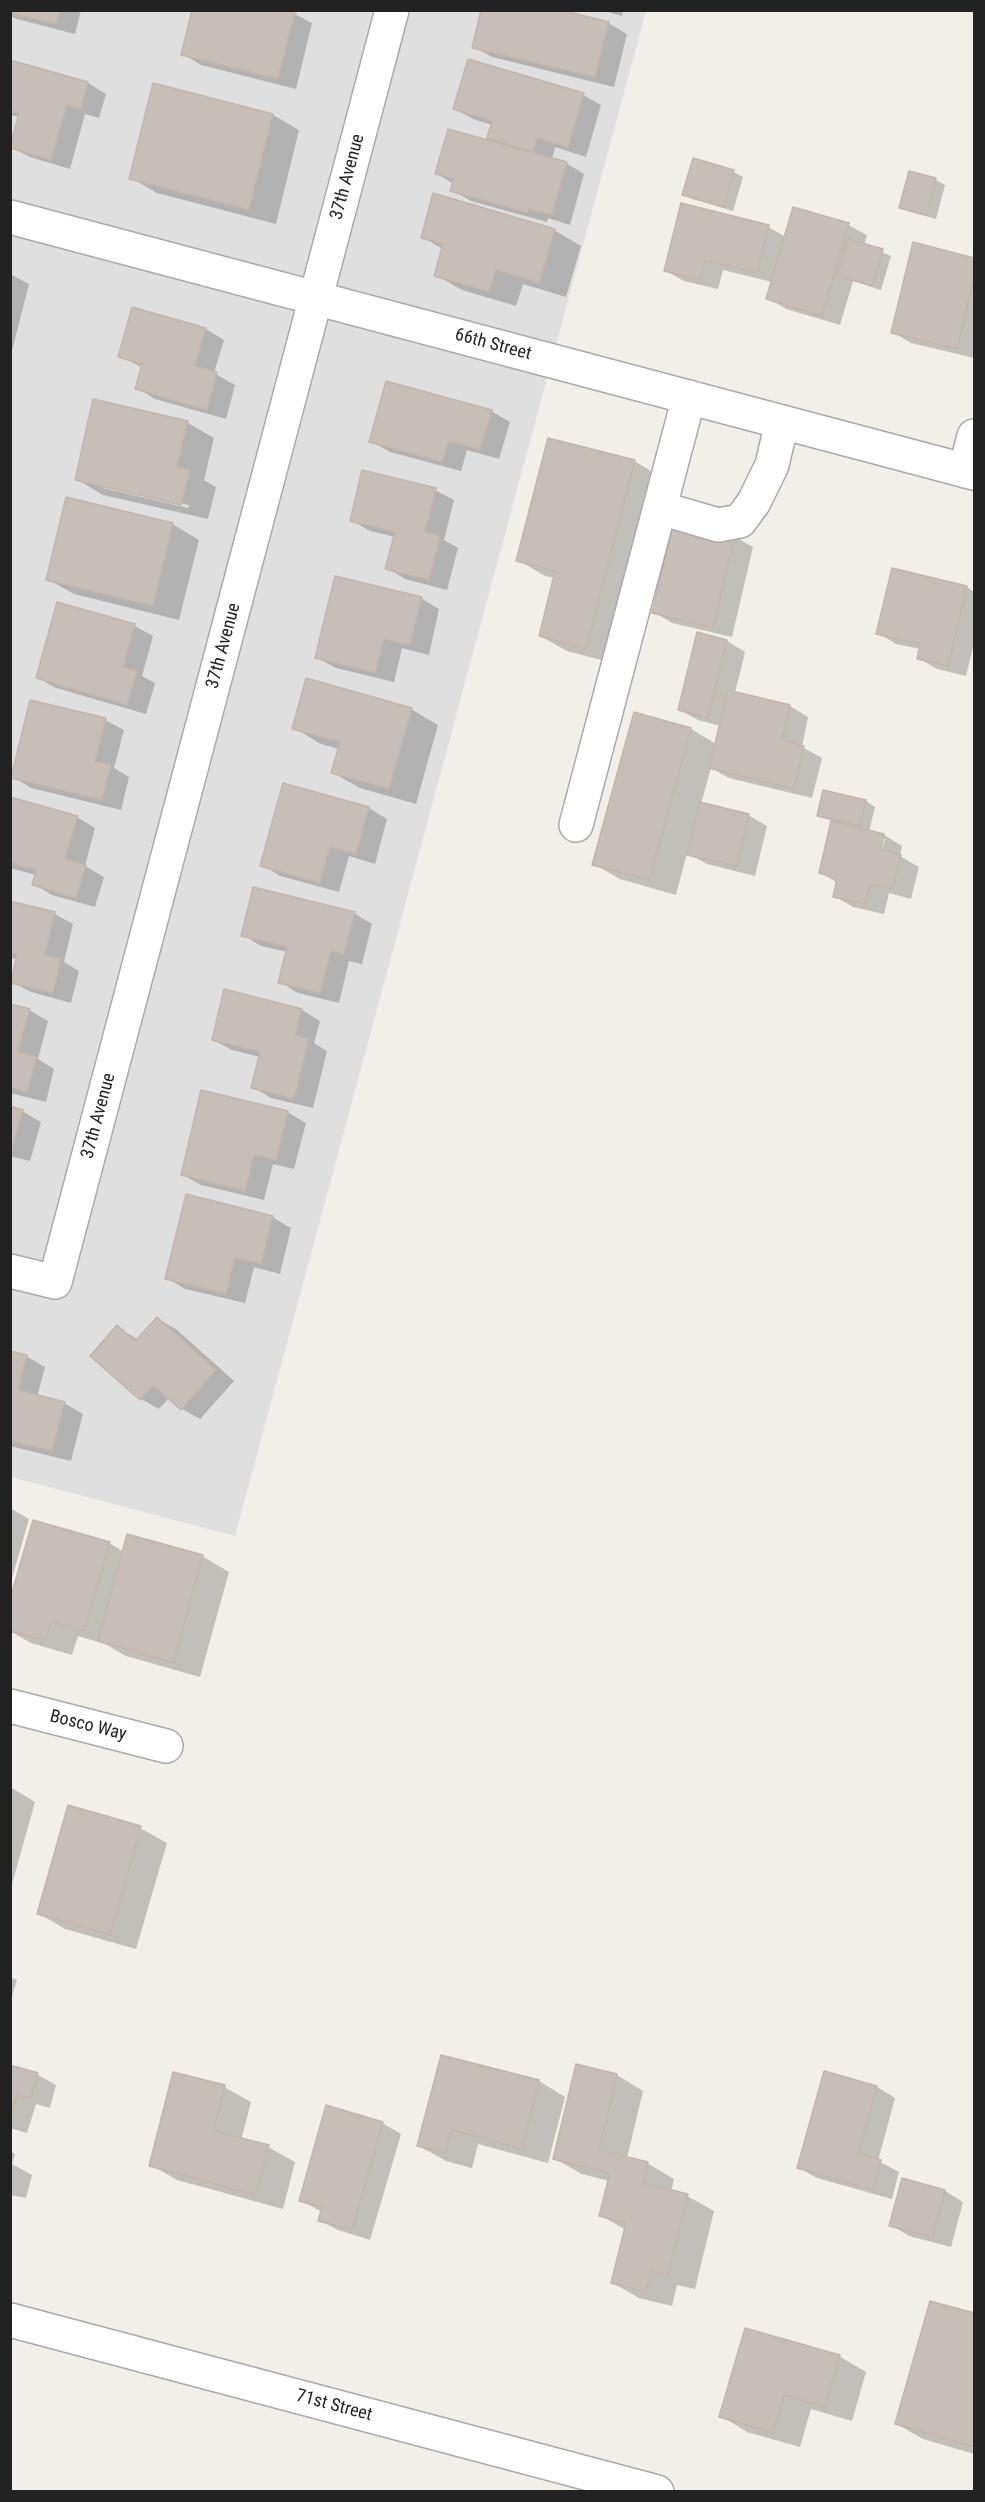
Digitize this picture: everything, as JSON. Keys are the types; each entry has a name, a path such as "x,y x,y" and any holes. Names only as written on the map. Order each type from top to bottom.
{"street":[{"name":"37th Avenue","path":"10,1271 55,1282 392,10"},
{"name":"66th Street","path":"10,217 970,472"},
{"path":"576,825 689,397"},
{"path":"660,508 718,525 740,521 750,508 772,465 782,422"},
{"path":"970,472 975,436"},
{"name":"Bosco Way","path":"10,1706 166,1746"},
{"name":"71st Street","path":"10,2320 643,2490"}],"shaded area":[{"path":"10,11 646,11 235,1536 11,1477"}],"building":[{"path":"10,10 60,10 56,24 10,13"},
{"path":"192,10 295,11 278,79 181,55"},
{"path":"481,10 561,10 609,22 595,77 472,48"},
{"path":"468,59 584,93 568,147 537,138 533,152 487,138 492,121 453,109"},
{"path":"10,60 88,82 81,109 67,105 51,160 10,148 19,113 10,111"},
{"path":"153,83 273,114 249,210 129,179"},
{"path":"448,129 567,162 552,215 529,209 528,213 450,191 454,179 435,174"},
{"path":"693,158 734,170 724,207 682,195"},
{"path":"909,171 936,178 927,215 899,208"},
{"path":"433,193 555,229 539,283 496,270 489,292 434,276 443,244 421,238"},
{"path":"681,203 769,225 757,273 705,260 700,280 664,271"},
{"path":"793,207 849,223 822,316 766,299"},
{"path":"848,239 883,249 872,286 837,275"},
{"path":"913,242 974,258 974,278 957,349 891,333"},
{"path":"132,307 206,328 195,366 217,372 207,410 135,389 142,364 118,357"},
{"path":"386,381 492,410 480,450 449,441 442,462 369,442"},
{"path":"93,399 188,421 177,467 190,470 181,505 75,480"},
{"path":"548,438 635,460 586,649 539,636 555,571 516,561"},
{"path":"362,470 436,488 425,532 440,536 429,580 385,569 395,532 350,521"},
{"path":"66,497 173,523 153,606 46,580"},
{"path":"674,520 735,535 713,628 652,613"},
{"path":"892,568 967,586 948,666 917,659 920,644 876,634"},
{"path":"335,576 422,597 410,645 384,639 375,673 315,658"},
{"path":"57,602 135,624 123,667 137,671 127,705 36,678"},
{"path":"697,632 727,640 708,718 678,710"},
{"path":"306,678 412,708 389,789 331,773 340,742 292,729"},
{"path":"728,690 790,705 782,740 804,746 794,789 709,768"},
{"path":"30,700 106,718 95,761 111,765 102,800 11,778"},
{"path":"634,712 691,728 649,880 592,865"},
{"path":"283,783 369,807 356,854 330,847 320,883 260,866"},
{"path":"823,790 866,800 860,826 817,816"},
{"path":"10,797 78,816 65,859 86,865 76,898 32,885 36,870 10,863"},
{"path":"700,802 749,814 737,866 687,855"},
{"path":"831,821 884,834 881,850 901,855 892,889 870,884 865,904 833,897 837,878 819,873"},
{"path":"253,887 355,912 344,954 331,951 320,993 278,983 287,947 241,936"},
{"path":"10,901 55,912 45,955 61,959 53,993 11,983 17,954 10,953"},
{"path":"224,989 302,1009 295,1035 309,1039 294,1099 251,1088 260,1052 212,1040"},
{"path":"10,1004 30,1009 18,1052 37,1057 27,1092 10,1088"},
{"path":"201,1090 288,1111 276,1160 254,1155 245,1191 181,1175"},
{"path":"10,1106 23,1110 11,1152 10,1152"},
{"path":"186,1194 273,1216 261,1264 235,1258 226,1294 165,1279"},
{"path":"157,1317 216,1370 181,1410 153,1385 140,1400 90,1356 117,1325 135,1341"},
{"path":"10,1351 27,1355 18,1390 65,1402 52,1451 10,1441"},
{"path":"33,1520 110,1542 84,1631 51,1622 45,1640 10,1631 10,1599"},
{"path":"127,1534 203,1555 173,1663 98,1641"},
{"path":"68,1805 141,1826 110,1935 37,1914"},
{"path":"441,2055 539,2080 522,2149 451,2130 445,2153 417,2146"},
{"path":"576,2064 617,2074 599,2150 648,2162 643,2183 688,2194 668,2275 651,2271 646,2292 611,2283 626,2223 599,2216 610,2173 553,2159"},
{"path":"10,2065 38,2073 31,2098 17,2095 10,2117"},
{"path":"824,2071 877,2086 858,2154 881,2160 873,2190 797,2168"},
{"path":"173,2072 225,2085 213,2131 269,2145 256,2195 149,2166"},
{"path":"326,2105 383,2122 352,2230 318,2221 322,2207 299,2201"},
{"path":"902,2178 945,2190 932,2237 889,2226"},
{"path":"930,2301 974,2313 974,2447 895,2424"},
{"path":"745,2328 840,2355 825,2407 784,2395 773,2433 719,2417"}]}
